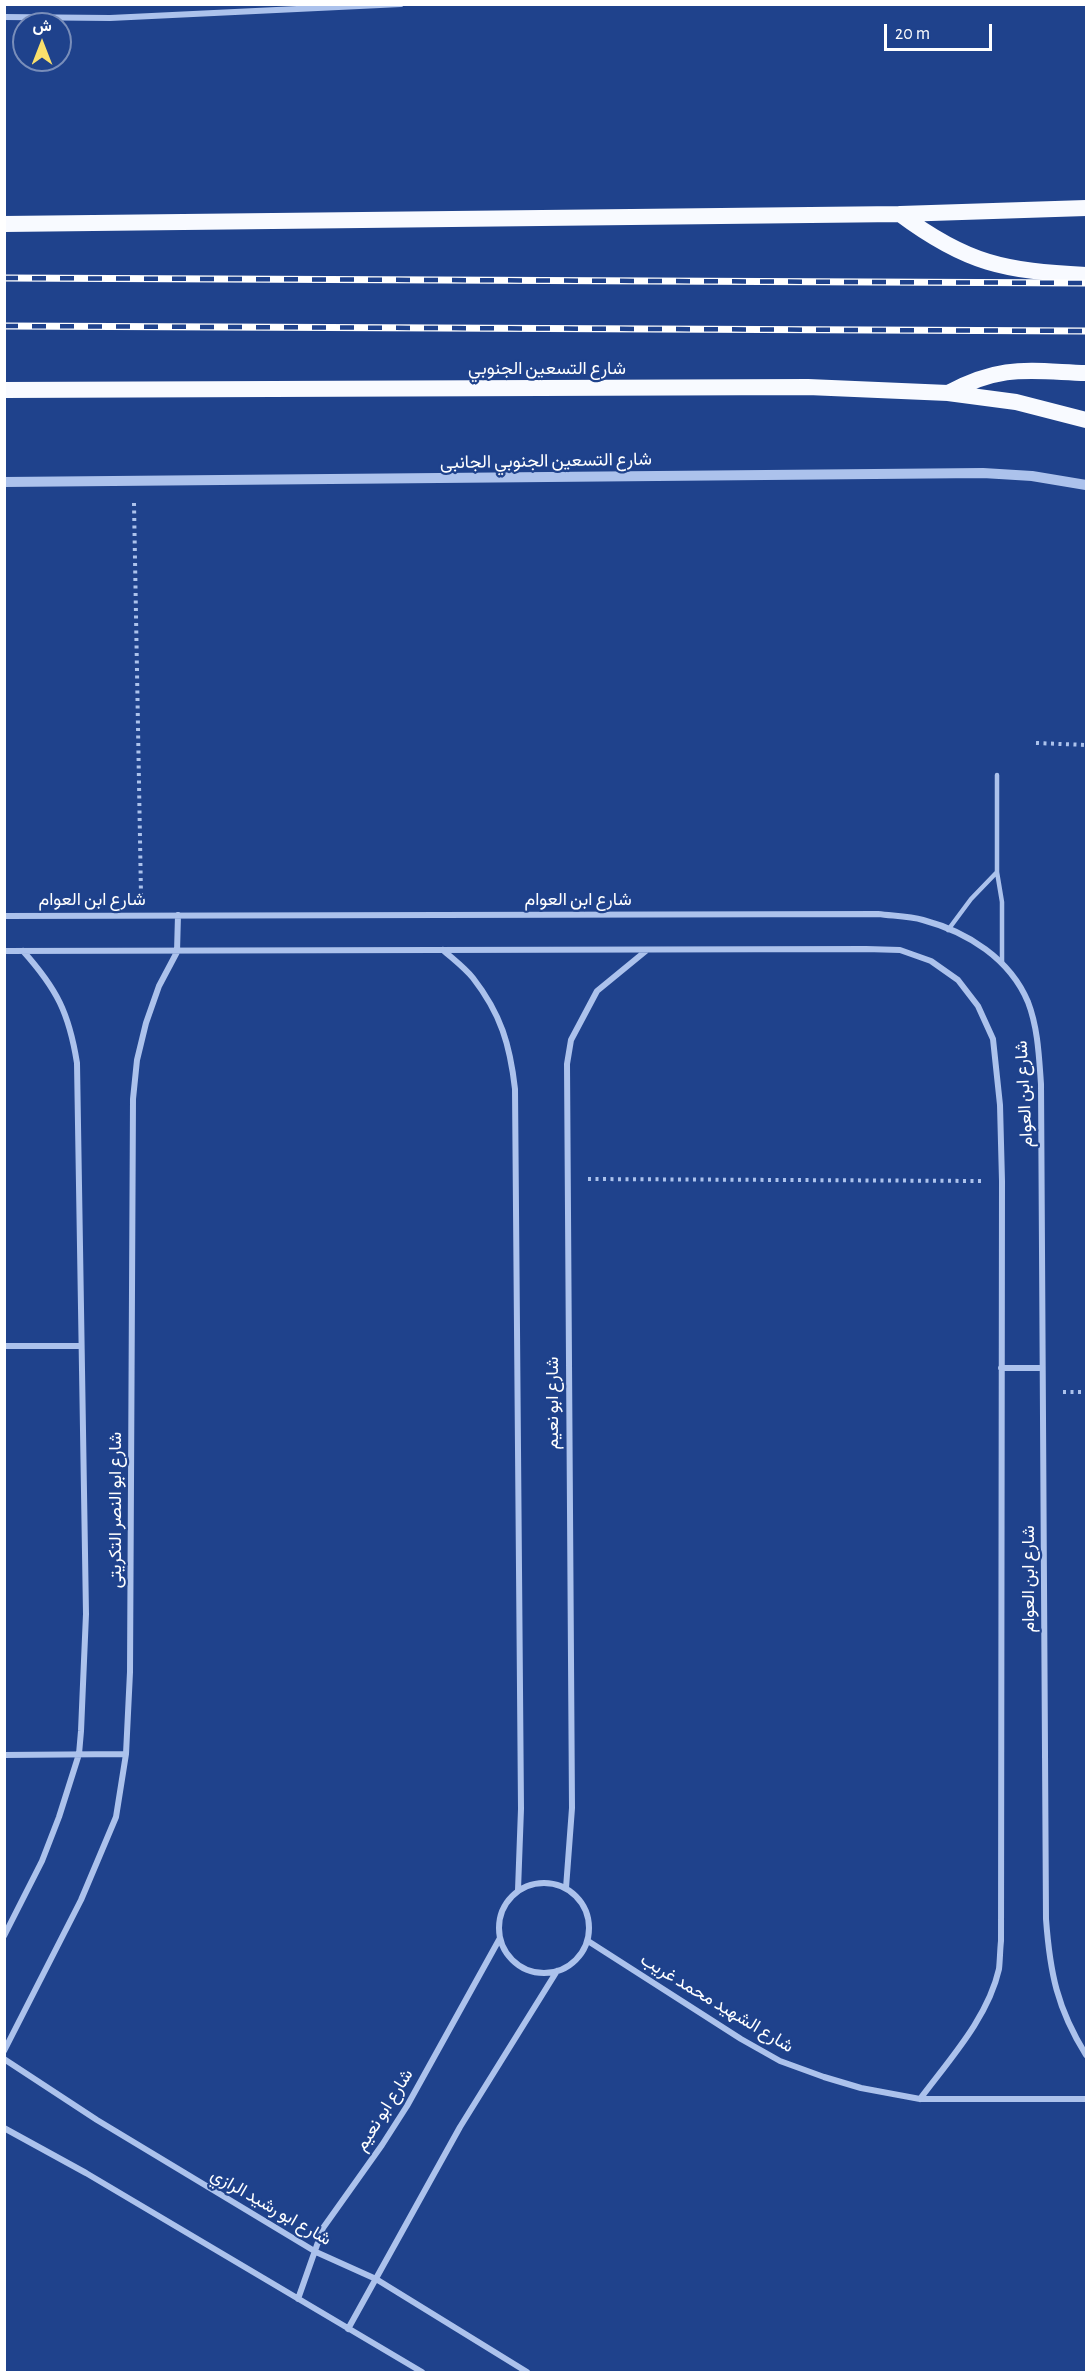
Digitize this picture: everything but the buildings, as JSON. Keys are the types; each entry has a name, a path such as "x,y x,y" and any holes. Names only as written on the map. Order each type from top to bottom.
{"highway":[{"path":"4,224 900,214 1086,208"},
{"path":"900,214 930,236 962,254 997,266 1033,273 1086,275"},
{"path":"948,393 970,381 1012,370 1086,373"},
{"name":"شارع التسعين الجنوبي","path":"4,390 807,387 948,393 1017,402 1086,420"}],"street":[{"path":"4,17 110,18 401,4"},
{"name":"شارع التسعين الجنوبي الجانبى","path":"4,482 983,473 1032,476 1086,485"},
{"name":"شارع ابن العوام","path":"4,916 878,914 923,920 969,937 1002,963 1012,974 1028,1002 1036,1032 1041,1084 1046,1919 1049,1964 1059,2001 1086,2055"},
{"path":"177,915 177,952"},
{"name":"شارع ابو نعيم","path":"566,1888 572,1808 567,1064 571,1040 597,991 648,949"},
{"name":"شارع ابو نعيم","path":"442,950 472,977 496,1012 511,1052 515,1089 521,1809 518,1890"},
{"name":"شارع ابن العوام","path":"4,951 900,950 931,961 958,980 978,1006 993,1039 1000,1105 1002,1181 1001,1916 999,1968 992,1992 961,2045 920,2099"},
{"name":"شارع ابو النصر التكريتى","path":"4,1936 42,1861 79,1754 86,1614 79,1090 72,1032 61,1002 44,975 23,951"},
{"name":"شارع ابو النصر التكريتى","path":"4,2051 98,1864 116,1817 126,1754 130,1660 133,1099 137,1060 146,1023 159,986 177,952"},
{"path":"4,1346 81,1346"},
{"path":"1001,1368 1042,1368"},
{"path":"4,1755 126,1754"},
{"path":"550,1882 566,1888 579,1897 587,1910 590,1926 588,1941 581,1954 570,1965 558,1971 543,1973 521,1966 511,1959 500,1938 498,1924 501,1911 518,1890 533,1884 550,1882"},
{"name":"شارع ابو نعيم","path":"298,2299 323,2228 407,2106 500,1938"},
{"name":"شارع الشهيد محمد غريب","path":"588,1941 741,2039 780,2061 861,2088 920,2099 1086,2099"},
{"path":"348,2329 460,2127 558,1971"},
{"name":"شارع ابو رشيد الرازي","path":"4,2059 97,2120 316,2252 376,2280 526,2373"},
{"path":"4,2128 422,2373"}],"lane":[{"path":"997,775 997,872 1002,902 1002,963"},
{"path":"948,930 971,899 997,872"}],"path":[{"path":"134,482 141,915"},
{"path":"1036,743 1086,745"},
{"path":"566,1179 1002,1181"}],"railway":[{"path":"4,278 1086,283"},
{"path":"4,326 1086,331"}]}
